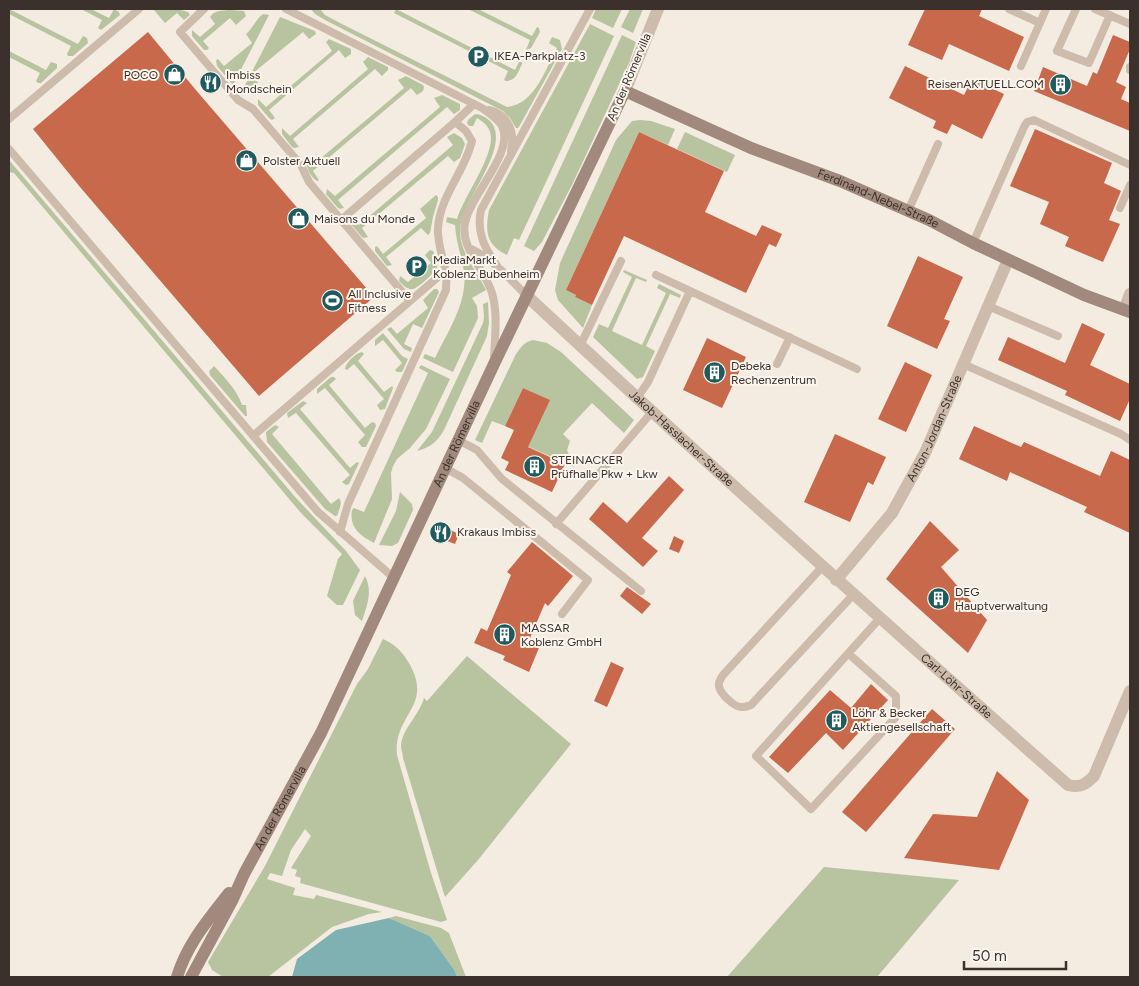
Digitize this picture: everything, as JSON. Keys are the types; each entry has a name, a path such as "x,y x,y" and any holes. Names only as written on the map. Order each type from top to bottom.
{"street":[{"name":"An der Römervilla","path":"190,977 321,733 458,440 625,91 658,9"},
{"name":"Ferdinand-Nebel-Straße","path":"625,91 751,148 825,174 929,220 1008,260 1084,295 1127,311"},
{"name":"Anton-Jordan-Straße","path":"836,580 892,513 925,453 1008,260"},
{"path":"1127,311 1130,294"},
{"name":"Jakob-Hasslacher-Straße","path":"527,296 636,398 823,566 836,580"},
{"name":"Carl-Löhr-Straße","path":"836,580 1068,785 1079,788 1087,784 1094,776 1130,692"},
{"name":"An der Römervilla","path":"177,977 184,956 194,938 244,874"}],"lane":[{"path":"9,119 139,9"},
{"path":"204,9 180,32 238,100 253,109 301,165 309,182 410,301"},
{"path":"286,9 296,11 474,104 498,113 510,124 513,134 510,158"},
{"path":"527,296 498,267 487,252 481,240 480,216 483,206 590,9"},
{"path":"1008,9 1040,23"},
{"path":"1021,66 1046,9"},
{"path":"1076,9 1057,51 1089,63 1110,15"},
{"path":"1095,9 1130,24"},
{"path":"341,220 474,104"},
{"path":"482,108 498,120 503,130 504,140 500,155 465,220 464,237 489,285 493,297 495,315 494,364"},
{"path":"973,243 1027,122 1034,120 1130,165"},
{"path":"340,532 350,497 446,290 439,234 442,210 468,156 472,141 466,131 455,122"},
{"path":"908,211 938,144"},
{"path":"9,149 318,512 394,578"},
{"path":"1120,208 1130,185"},
{"path":"469,248 498,267"},
{"path":"580,346 621,261"},
{"path":"253,436 445,271"},
{"path":"656,275 856,369"},
{"path":"636,398 648,382 690,291"},
{"path":"988,306 1058,336"},
{"path":"777,364 790,337"},
{"path":"963,364 1121,434 1130,440"},
{"path":"556,524 652,412"},
{"path":"458,440 477,450 502,479 641,590"},
{"path":"446,468 464,478 588,580 562,614"},
{"path":"823,566 723,675 718,687 724,695 736,706 751,705 853,595"},
{"path":"849,654 896,696 896,717 811,809 756,756 880,618"}],"green space":[{"path":"9,9 78,44 83,36 87,38 88,43 73,56 68,56 67,54 71,46 9,14"},
{"path":"81,9 91,9 109,18 114,9 120,15 101,30 98,28 102,20"},
{"path":"153,9 177,9 188,12 190,15 184,20 177,13 165,23"},
{"path":"311,9 320,9 325,15 340,23 507,107 517,105 525,100 538,85 557,48 549,43 552,37 560,40 562,49 520,125 516,128 503,111 325,20"},
{"path":"396,9 515,70 519,62 522,62 518,73 509,81 504,80 508,71 394,13"},
{"path":"468,9 478,9 532,36 537,27 540,32 531,48 526,50 530,40"},
{"path":"596,9 622,9 613,28 592,18"},
{"path":"630,9 643,9 633,33 621,27"},
{"path":"229,10 244,11 246,16 236,25 230,18 203,41 209,48 204,50 192,36 192,30 200,37 215,24 210,17 214,13"},
{"path":"263,14 269,15 233,85 217,66 216,60 218,59 224,66 252,43 246,34"},
{"path":"280,17 315,31 316,34 309,39 303,32 252,74 258,83 248,92 241,93"},
{"path":"590,24 614,36 519,240 514,238 507,255 495,247 489,237 487,225 489,210"},
{"path":"622,35 636,42 629,63 572,185 542,242 534,251 524,246"},
{"path":"329,39 351,49 351,54 345,58 339,50 269,110 275,118 272,120 269,118 258,105 258,99 266,107 332,51 326,42"},
{"path":"9,51 46,70 51,62 57,64 57,68 41,83 38,83 36,81 40,73 9,57"},
{"path":"368,57 388,67 388,70 382,76 375,69 293,139 299,147 292,147 282,134 282,128 290,136 368,69 363,62"},
{"path":"406,76 423,85 423,91 417,95 411,88 313,171 319,180 317,181 312,177 305,159 309,158 314,164 404,88 398,80"},
{"path":"442,95 460,104 460,110 454,114 447,107 338,200 344,208 338,208 326,194 327,189 335,196 440,107 434,98"},
{"path":"475,114 489,120 495,131 495,144 484,174 462,219 460,231 466,254 486,290 472,298 477,306 478,318 453,372 423,358 425,354 435,358 456,316 463,294 464,271 455,225 446,222 447,217 457,219 489,151 490,132 486,125 477,118 473,126 469,126 467,123"},
{"path":"632,121 651,121 675,129 668,145 639,132 566,290 576,295 575,297 592,305 583,328 558,300 555,290 560,263 616,140"},
{"path":"685,132 735,155 727,172 677,149"},
{"path":"454,133 462,138 465,144 460,158 454,162 448,156 362,228 368,237 362,237 350,223 351,218 359,225 453,145 447,137"},
{"path":"9,160 296,498 346,551 360,570 343,605 337,605 327,596 338,559 342,554 301,513 14,173 9,172"},
{"path":"436,195 438,200 430,233 428,235 421,228 386,257 392,265 387,266 375,251 375,247 377,246 383,254 426,218 420,209"},
{"path":"430,250 433,251 436,259 436,269 415,288 409,289 405,287 399,281 400,276 408,282 431,263 425,255"},
{"path":"624,270 647,280 646,282 636,278 612,331 642,345 666,293 657,288 659,284 681,295 680,298 670,294 646,346 655,351 643,377 637,379 593,337 599,324 608,328 632,277 623,272"},
{"path":"434,289 437,289 439,292 422,328 413,324 404,344 412,348 411,352 404,349 387,329 391,327 397,334 428,308 423,300"},
{"path":"488,302 489,323 487,336 444,430 433,444 417,451 432,432 483,323 483,304"},
{"path":"383,333 402,356 408,359 402,372 395,370 402,363 383,340 375,346 375,340"},
{"path":"533,340 547,343 561,352 634,420 624,433 592,403 563,434 570,441 567,450 574,467 518,442 549,400 523,388 505,426 492,421 482,443 475,440 516,354 525,343"},
{"path":"362,352 364,354 358,361 384,392 392,386 393,388 385,409 380,410 377,405 384,399 354,364 347,370 345,369 352,358"},
{"path":"421,365 450,379 426,429 410,448 397,459 393,466 391,473 392,499 374,543 356,530 351,516 352,510 354,508 364,512 428,373 419,368"},
{"path":"214,366 234,389 242,405 246,405 247,416 210,375 209,371"},
{"path":"331,377 336,379 329,385 365,428 372,422 375,423 376,426 366,447 362,447 358,442 365,435 325,388 317,394 317,389"},
{"path":"303,401 307,403 300,409 350,468 357,462 359,463 349,484 346,485 342,482 350,475 296,413 288,418 287,413"},
{"path":"275,425 279,427 272,434 331,504 339,498 341,502 337,516 325,509 267,442 266,432"},
{"path":"400,492 412,504 413,510 398,543 392,546 379,545 396,511"},
{"path":"365,576 369,593 362,621 355,615 353,601"},
{"path":"383,639 402,653 416,679 417,691 415,701 397,741 397,755 431,873 447,920 441,922 300,883 301,878 295,876 297,870 291,868 311,836 305,829 291,850 282,876 270,873 267,879 295,888 293,895 314,899 316,895 382,912 369,914 332,927 268,977 223,977 212,970 208,962 265,866 357,684 368,669"},
{"path":"467,656 571,744 478,860 445,897 401,746 404,734 424,698 427,701"},
{"path":"824,867 959,880 877,977 727,977"},
{"path":"396,916 441,928 449,933 466,977 457,977 455,971 430,936 389,918"}],"water":[{"path":"389,918 430,936 455,971 457,977 292,977 297,959 336,930"}],"building":[{"path":"925,9 982,9 979,16 1024,37 1009,71 949,44 942,60 908,45"},
{"path":"148,32 374,297 259,396 80,187 33,129"},
{"name":"ReisenAKTUELL.COM","path":"1113,35 1130,42 1130,49 1116,82 1126,87 1121,99 1130,103 1130,131 1034,91 1043,67 1087,86 1093,72 1097,74"},
{"path":"905,66 964,95 972,79 1004,94 982,139 952,124 947,134 933,128 936,121 889,98"},
{"path":"1035,129 1112,163 1104,183 1121,191 1109,220 1120,224 1103,262 1065,246 1069,237 1040,224 1049,202 1010,186"},
{"path":"639,132 724,171 705,212 756,236 762,225 782,234 776,247 769,244 746,293 624,236 592,305 575,297 576,295 566,290"},
{"path":"918,256 963,277 944,319 950,321 937,349 887,326"},
{"path":"1082,323 1105,334 1090,365 1130,384 1130,399 1120,421 1065,395 1067,391 998,360 1008,337 1065,363"},
{"name":"Debeka Rechenzentrum","path":"707,338 746,357 722,408 683,390"},
{"path":"905,362 932,375 906,432 878,419"},
{"path":"523,388 550,400 528,447 565,464 552,492 505,470 509,462 501,458 514,430 505,426"},
{"path":"974,426 1021,447 1024,442 1100,476 1111,451 1130,460 1130,533 1084,512 1087,507 1010,472 1007,481 959,459"},
{"path":"835,434 886,457 873,485 868,482 850,522 804,502"},
{"path":"669,476 684,490 642,538 658,551 643,567 589,519 603,502 627,523"},
{"name":"DEG Hauptverwaltung","path":"930,521 959,550 941,567 987,620 968,653 886,579"},
{"path":"439,525 459,534 455,544 434,536"},
{"path":"674,536 684,541 679,553 669,549"},
{"path":"532,542 573,576 548,606 545,603 530,638 541,643 529,672 503,660 505,656 474,643 481,628 487,631 511,575 507,572"},
{"path":"627,587 651,604 642,614 620,596"},
{"path":"611,662 624,668 607,707 594,701"},
{"name":"Löhr & Becker Aktiengesellschaft","path":"871,684 888,700 843,750 826,733 788,773 769,757 830,690 851,708"},
{"path":"932,709 955,729 866,832 842,812"},
{"path":"997,771 1029,800 999,870 904,858 933,814 977,817"}],"place":[{"name":"IKEA-Parkplatz-3","path":"478,56"},
{"name":"POCO","path":"174,75"},
{"name":"Imbiss Mondschein","path":"210,82"},
{"name":"ReisenAKTUELL.COM","path":"1060,84"},
{"name":"Polster Aktuell","path":"247,161"},
{"name":"Maisons du Monde","path":"298,219"},
{"name":"MediaMarkt Koblenz Bubenheim","path":"417,267"},
{"name":"All Inclusive Fitness","path":"332,301"},
{"name":"Debeka Rechenzentrum","path":"715,373"},
{"name":"STEINACKER Prüfhalle Pkw + Lkw","path":"535,467"},
{"name":"Krakaus Imbiss","path":"441,532"},
{"name":"DEG Hauptverwaltung","path":"939,599"},
{"name":"MASSAR Koblenz GmbH","path":"505,635"},
{"name":"Löhr & Becker Aktiengesellschaft","path":"836,720"}]}
